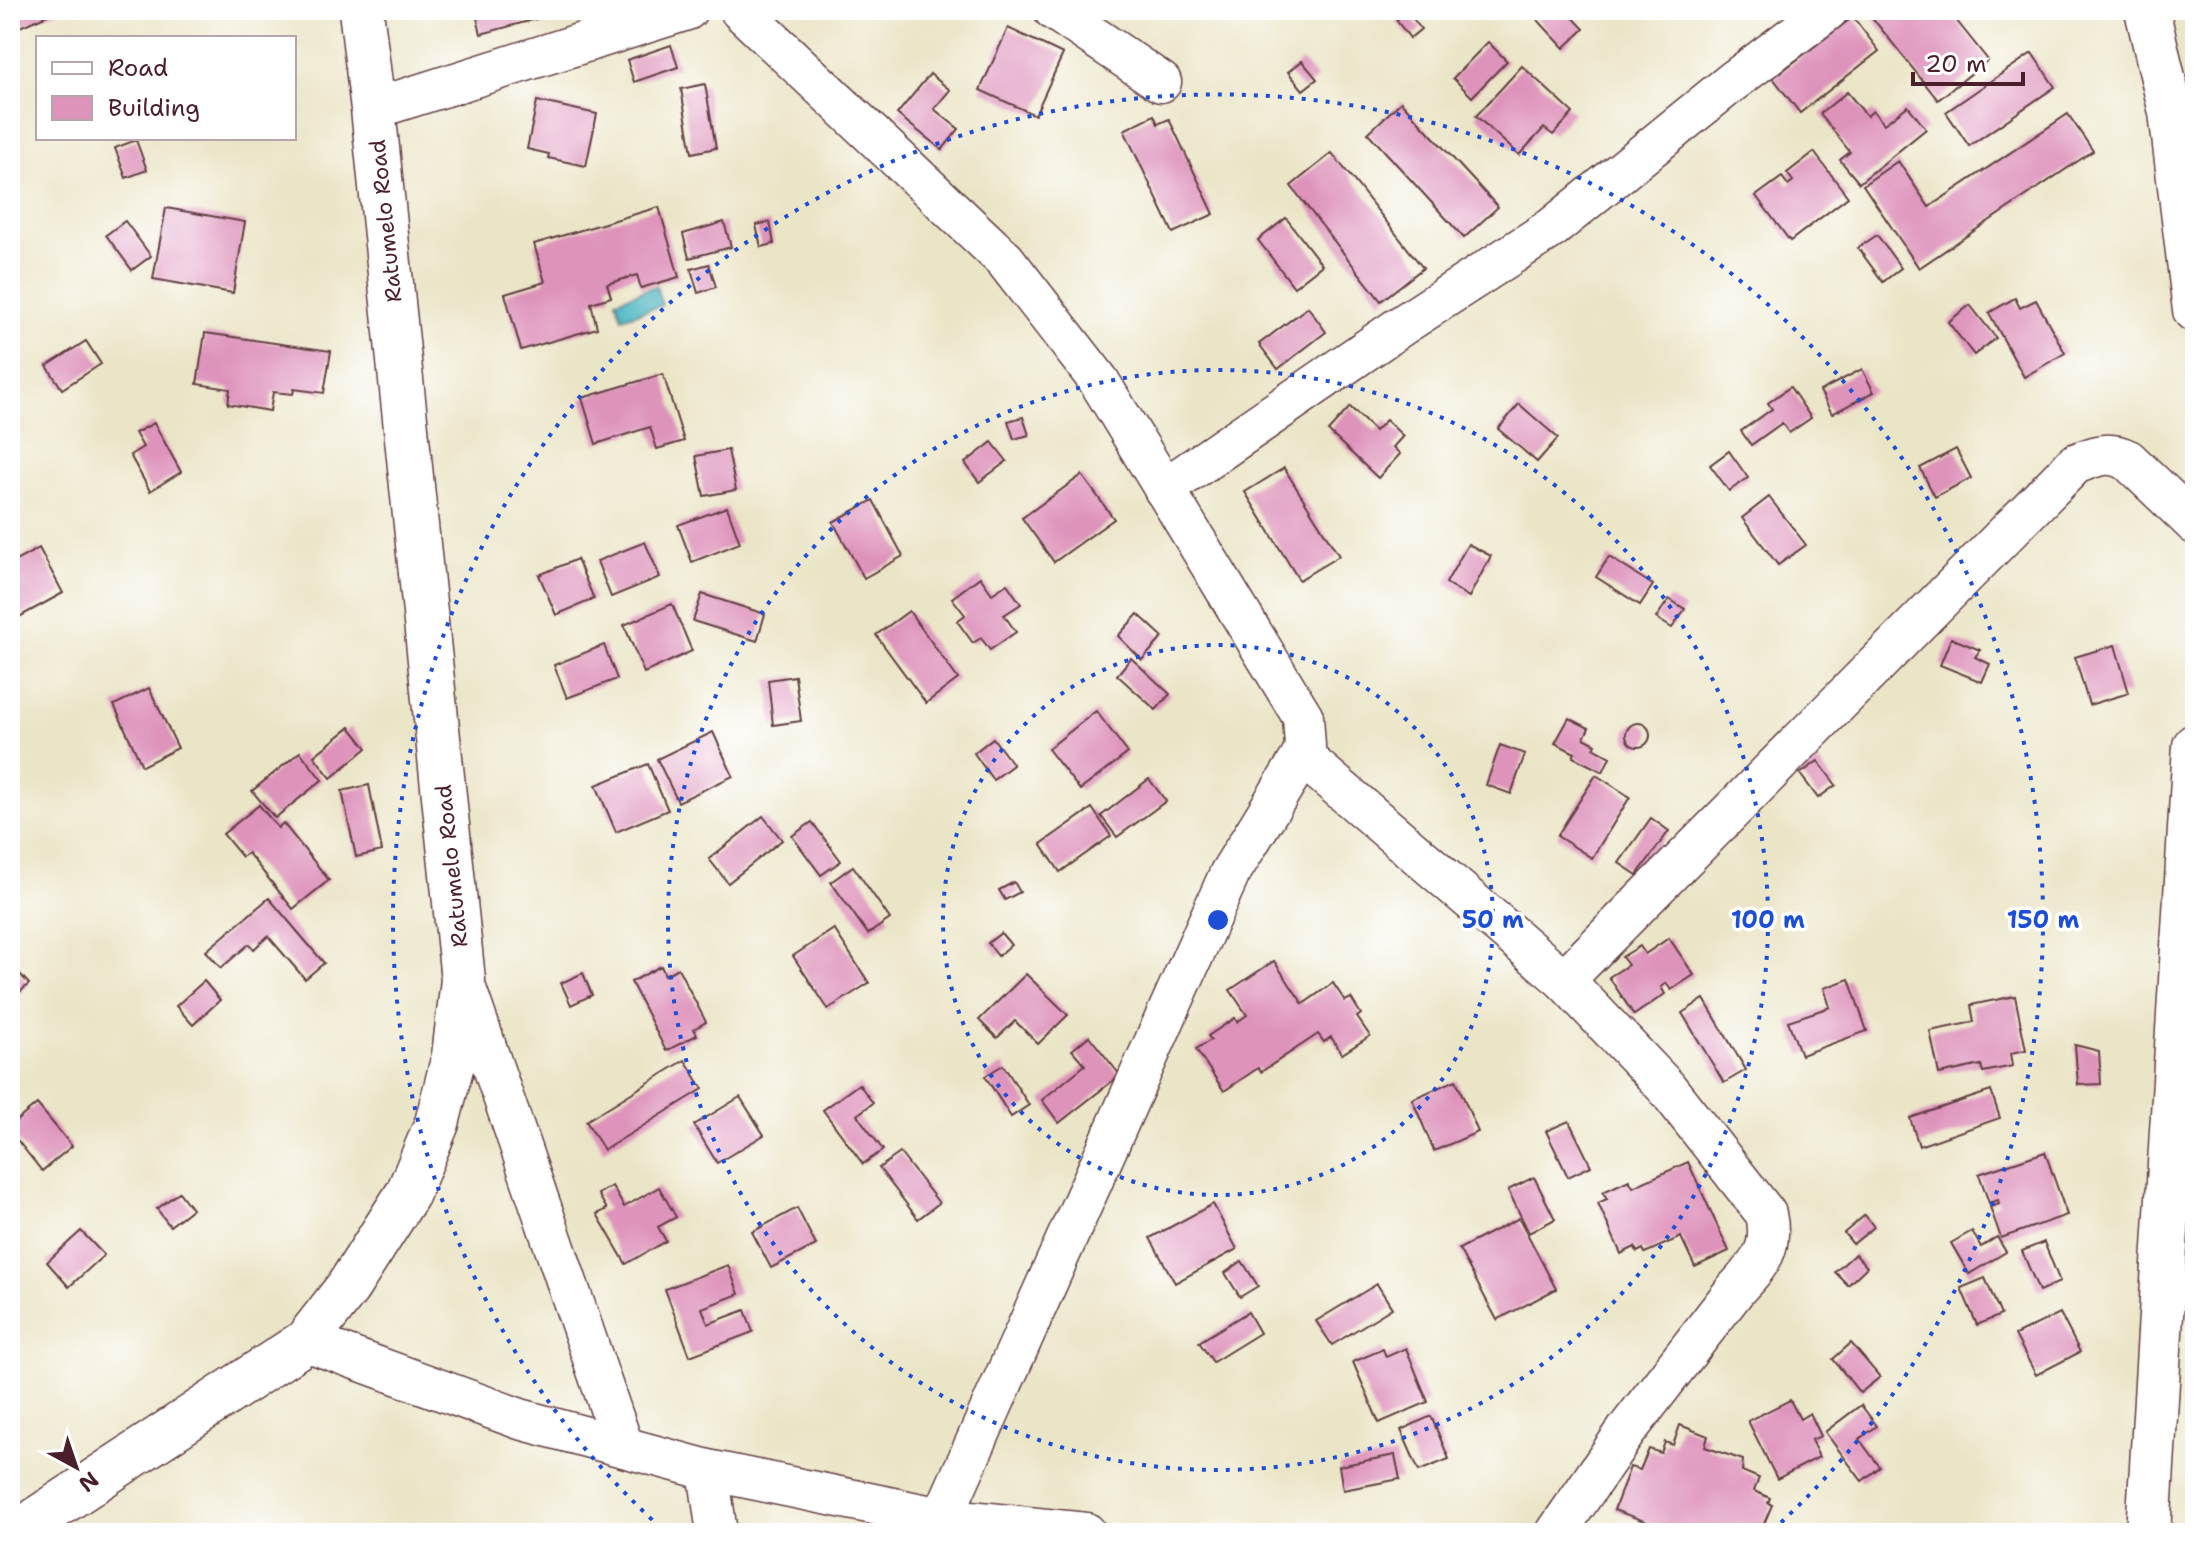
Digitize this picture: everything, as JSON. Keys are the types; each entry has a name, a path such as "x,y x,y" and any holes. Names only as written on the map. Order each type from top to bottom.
{"street":[{"name":"Ratumelo Road","path":"20,1533 306,1341 348,1287 408,1193 437,1123 454,1056 463,980 361,10"},
{"path":"373,109 687,10"},
{"path":"740,10 1005,260 1099,381 1303,717 1305,734 1302,756 1230,873 942,1518"},
{"path":"1054,10 1161,82"},
{"path":"1164,489 1401,326 1552,228 1732,82 1828,10"},
{"path":"2147,10 2171,112 2195,310"},
{"path":"1564,980 2075,464 2098,454 2117,455 2128,460 2195,524"},
{"path":"2148,1533 2195,746"},
{"path":"1302,756 1564,980 1666,1087 1766,1214 1770,1232 1765,1252 1755,1268 1627,1430 1556,1533"},
{"path":"463,980 623,1446"},
{"path":"306,1341 520,1419 873,1518 942,1518 1086,1533"},
{"path":"708,1470 717,1533"}],"water":[{"path":"656,286 662,305 622,318 616,300"}],"building":[{"path":"10,10 59,10 13,30"},
{"path":"475,10 566,10 566,11 481,34"},
{"path":"1542,10 1566,10 1584,29 1564,48 1535,17"},
{"path":"1869,10 1948,10 1988,60 1938,100"},
{"path":"1407,11 1421,29 1410,38 1396,20"},
{"path":"1853,17 1879,51 1800,113 1773,78"},
{"path":"1008,28 1063,54 1035,115 980,90"},
{"path":"1488,42 1507,61 1472,97 1453,78"},
{"path":"671,45 678,67 634,82 627,60"},
{"path":"2032,53 2055,87 1969,146 1946,112"},
{"path":"1302,61 1317,79 1303,90 1288,72"},
{"path":"1522,66 1573,113 1553,135 1544,128 1519,155 1476,116"},
{"path":"930,74 950,90 934,109 959,129 942,150 897,114"},
{"path":"705,84 716,148 692,153 681,89"},
{"path":"1847,92 1867,116 1873,111 1884,124 1908,106 1926,129 1859,183 1840,160 1850,152 1820,114"},
{"path":"537,101 597,114 586,166 548,158 549,154 527,149"},
{"path":"1401,102 1498,207 1464,238 1368,133"},
{"path":"2068,114 2093,151 1919,268 1863,185 1898,161 1929,207"},
{"path":"1154,115 1158,124 1169,119 1214,214 1173,233 1124,130"},
{"path":"136,140 147,170 126,178 115,148"},
{"path":"1814,152 1848,197 1790,241 1756,196 1782,177 1788,185 1793,181 1787,173"},
{"path":"1332,153 1423,268 1381,301 1291,186"},
{"path":"659,207 679,277 641,288 637,275 607,284 611,297 591,303 597,328 521,350 505,294 545,282 534,244"},
{"path":"166,208 245,222 233,293 153,279"},
{"path":"1286,218 1322,265 1294,287 1258,240"},
{"path":"125,221 151,256 132,270 106,235"},
{"path":"724,222 731,247 689,258 683,234"},
{"path":"770,222 774,244 761,247 756,225"},
{"path":"1877,235 1901,268 1883,282 1858,248"},
{"path":"709,264 716,287 698,293 691,269"},
{"path":"2015,298 2020,308 2036,300 2065,353 2024,377 1989,313"},
{"path":"1970,305 1996,338 1974,355 1948,322"},
{"path":"1308,307 1326,332 1278,369 1259,344"},
{"path":"205,333 331,351 324,393 294,389 293,394 273,392 270,411 228,404 230,389 197,384"},
{"path":"86,341 101,364 62,389 47,366"},
{"path":"1862,369 1874,392 1832,414 1820,391"},
{"path":"663,374 684,441 657,449 650,427 596,444 582,398"},
{"path":"1790,387 1811,418 1789,433 1782,423 1751,445 1741,431 1772,409 1768,403"},
{"path":"1519,404 1558,438 1537,462 1498,429"},
{"path":"1350,407 1375,431 1386,420 1403,436 1393,447 1400,454 1378,478 1328,431"},
{"path":"1023,417 1029,435 1014,439 1008,421"},
{"path":"154,423 181,472 150,491 130,455 143,447 135,433"},
{"path":"992,442 1007,461 979,482 965,463"},
{"path":"1956,449 1971,478 1935,497 1920,468"},
{"path":"728,450 736,490 704,496 696,456"},
{"path":"1729,451 1748,478 1729,491 1710,465"},
{"path":"1284,468 1339,556 1299,580 1245,492"},
{"path":"1082,475 1114,519 1054,562 1022,518"},
{"path":"1769,497 1806,545 1778,565 1742,518"},
{"path":"873,500 903,556 864,578 833,522"},
{"path":"727,507 740,543 692,562 678,525"},
{"path":"645,542 660,577 611,597 597,561"},
{"path":"1468,544 1491,556 1469,597 1446,583"},
{"path":"39,548 63,593 10,622 10,564"},
{"path":"1609,557 1653,585 1640,605 1596,577"},
{"path":"577,559 594,599 556,615 539,575"},
{"path":"980,577 992,594 1007,584 1021,604 1004,615 1016,632 990,650 981,638 973,643 957,621 965,615 952,598"},
{"path":"702,594 765,614 757,641 693,621"},
{"path":"1669,599 1685,609 1672,628 1656,618"},
{"path":"672,604 692,651 644,673 624,625"},
{"path":"909,611 958,679 926,703 876,635"},
{"path":"1138,614 1163,637 1142,660 1118,636"},
{"path":"1951,638 1980,650 1975,657 1990,664 1982,682 1940,665"},
{"path":"604,645 617,679 567,698 554,665"},
{"path":"2115,645 2129,693 2089,705 2075,657"},
{"path":"1131,658 1170,694 1156,710 1117,675"},
{"path":"795,676 801,721 773,725 768,680"},
{"path":"149,688 178,748 142,766 114,705"},
{"path":"1096,711 1128,753 1080,790 1048,749"},
{"path":"1569,718 1589,728 1584,738 1610,757 1603,772 1573,757 1575,753 1555,743"},
{"path":"1638,723 1649,730 1650,735 1643,746 1638,747 1627,740 1626,735 1633,724"},
{"path":"350,727 367,748 331,778 314,756"},
{"path":"713,732 733,776 678,802 657,759"},
{"path":"993,738 1013,765 993,780 974,753"},
{"path":"1500,745 1525,754 1511,794 1486,785"},
{"path":"300,752 322,780 275,818 252,791"},
{"path":"1818,761 1836,785 1818,798 1800,774"},
{"path":"648,764 668,810 616,832 596,785"},
{"path":"1596,775 1630,797 1592,858 1557,836"},
{"path":"1149,779 1166,801 1117,837 1101,816"},
{"path":"369,785 382,851 356,857 342,791"},
{"path":"259,805 278,828 283,823 329,880 293,909 248,853 242,857 223,834"},
{"path":"1092,808 1111,836 1060,872 1041,844"},
{"path":"763,816 782,840 728,883 709,859"},
{"path":"1651,818 1669,831 1637,875 1619,863"},
{"path":"812,822 841,861 821,875 792,836"},
{"path":"853,866 890,919 868,934 831,882"},
{"path":"1014,882 1020,892 1005,900 999,890"},
{"path":"269,898 324,963 305,979 268,936 254,949 249,944 221,968 206,951"},
{"path":"834,929 869,983 828,1009 793,956"},
{"path":"1001,933 1011,945 998,956 988,943"},
{"path":"1669,938 1694,975 1671,990 1666,983 1661,987 1665,994 1634,1015 1609,977 1628,965 1622,957 1640,946 1645,954"},
{"path":"1274,961 1303,1004 1333,983 1345,1001 1351,998 1361,1014 1357,1017 1370,1036 1342,1054 1331,1037 1324,1042 1318,1034 1261,1072 1258,1068 1224,1091 1196,1049 1211,1040 1208,1036 1235,1018 1237,1022 1247,1015 1230,990"},
{"path":"10,963 29,984 10,1001"},
{"path":"661,966 665,975 678,968 706,1022 694,1029 697,1035 666,1051 631,982"},
{"path":"583,973 592,995 571,1005 561,983"},
{"path":"1026,974 1068,1015 1038,1044 1015,1021 997,1038 979,1020"},
{"path":"1849,979 1867,1031 1801,1055 1788,1021 1830,1007 1824,988"},
{"path":"204,981 220,1000 193,1025 176,1006"},
{"path":"2015,996 2026,1050 2011,1053 2013,1066 1983,1072 1981,1065 1939,1074 1930,1031 1974,1022 1971,1005"},
{"path":"1704,999 1746,1070 1724,1083 1682,1013"},
{"path":"1089,1036 1120,1075 1059,1123 1042,1100 1085,1065 1072,1050"},
{"path":"2075,1045 2099,1051 2101,1084 2078,1085"},
{"path":"685,1060 703,1089 604,1150 586,1121"},
{"path":"1003,1065 1029,1105 1011,1117 985,1076"},
{"path":"1456,1080 1478,1132 1434,1151 1412,1099"},
{"path":"859,1084 873,1103 857,1115 883,1150 863,1164 823,1110"},
{"path":"1991,1091 2000,1118 1919,1146 1910,1118"},
{"path":"740,1097 764,1135 717,1163 694,1125"},
{"path":"37,1104 72,1146 42,1171 10,1131 10,1126"},
{"path":"1569,1121 1591,1166 1568,1177 1546,1131"},
{"path":"2045,1152 2067,1215 2001,1238 1990,1207 1999,1204 1998,1200 1989,1203 1979,1174"},
{"path":"900,1153 939,1203 918,1219 879,1168"},
{"path":"1688,1162 1729,1251 1695,1267 1681,1237 1645,1253 1643,1249 1637,1252 1635,1247 1621,1254 1598,1203 1607,1199 1603,1192 1629,1180 1633,1187"},
{"path":"1534,1177 1555,1219 1529,1233 1508,1190"},
{"path":"612,1186 624,1207 659,1187 676,1217 658,1227 666,1241 626,1264 597,1214 607,1209 598,1194"},
{"path":"179,1192 192,1209 170,1226 157,1209"},
{"path":"1213,1204 1237,1249 1175,1283 1150,1238"},
{"path":"797,1208 816,1245 771,1268 752,1232"},
{"path":"1865,1215 1874,1227 1853,1244 1844,1233"},
{"path":"1519,1218 1556,1289 1497,1320 1459,1249"},
{"path":"81,1231 104,1255 69,1287 47,1262"},
{"path":"1972,1231 1981,1247 1997,1237 2006,1252 1969,1274 1951,1243"},
{"path":"2044,1242 2060,1282 2039,1291 2022,1251"},
{"path":"1855,1254 1867,1267 1848,1285 1835,1272"},
{"path":"1242,1261 1258,1286 1240,1297 1225,1273"},
{"path":"728,1265 739,1294 702,1308 708,1324 745,1310 753,1332 690,1356 665,1289"},
{"path":"1985,1278 2001,1315 1977,1325 1961,1288"},
{"path":"1377,1284 1392,1308 1332,1345 1316,1321"},
{"path":"1248,1312 1260,1333 1213,1362 1199,1342"},
{"path":"2060,1313 2080,1352 2036,1375 2015,1335"},
{"path":"1851,1343 1880,1377 1860,1393 1833,1359"},
{"path":"1406,1348 1428,1402 1379,1423 1353,1362 1383,1349 1386,1357"},
{"path":"1790,1400 1800,1419 1810,1413 1821,1436 1811,1440 1819,1457 1777,1479 1748,1421"},
{"path":"1861,1405 1877,1426 1859,1439 1880,1467 1862,1481 1825,1432"},
{"path":"1431,1416 1449,1459 1419,1471 1401,1430"},
{"path":"1680,1425 1708,1436 1705,1447 1743,1460 1742,1471 1759,1478 1754,1491 1770,1498 1768,1503 1772,1505 1760,1533 1677,1533 1614,1510 1630,1467 1640,1470 1649,1449 1661,1453 1665,1442 1673,1445"},
{"path":"1395,1455 1400,1479 1343,1490 1339,1466"}]}
